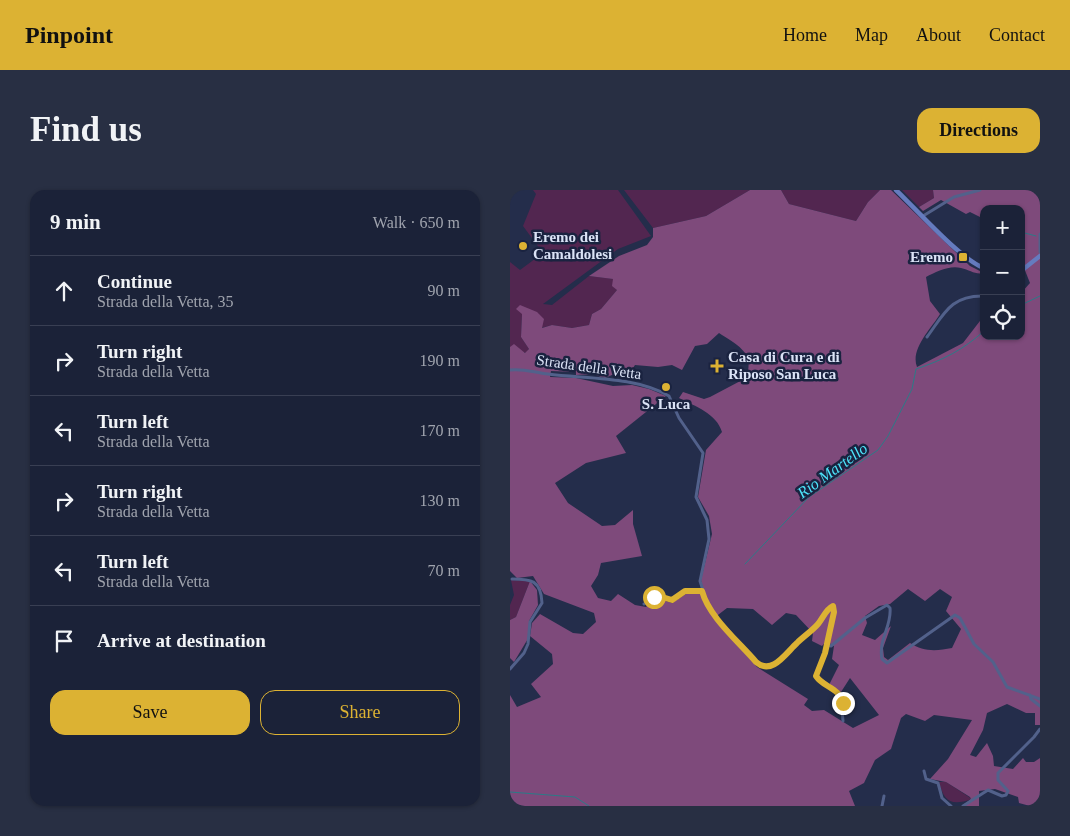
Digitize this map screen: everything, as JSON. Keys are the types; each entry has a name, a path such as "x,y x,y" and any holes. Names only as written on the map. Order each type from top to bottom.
{"main road":[{"path":"896,190 962,254 975,265 980,267"},
{"path":"1025,269 1040,256"}],"street":[{"path":"923,216 954,197 980,190"},
{"path":"1040,234 1040,252"},
{"path":"927,338 948,306 967,297 980,296"},
{"name":"Strada della Vetta","path":"510,370 643,384 669,396 679,418 699,444 703,453 696,495 706,518 709,537 700,580 709,609 760,666 773,665 781,660 818,623 828,608 833,606 834,612 827,645 816,676 840,695 843,721"},
{"path":"510,669 524,653 528,644 530,622 542,603 535,583 526,578 512,579"},
{"path":"644,604 656,596 672,600 685,591 702,591"},
{"path":"827,645 830,646 865,618 887,606 890,608 891,615 881,650 882,659 887,662 955,615 960,618 974,644 993,662 1009,689 1040,699"},
{"path":"1030,695 1031,700 1040,706"},
{"path":"963,806 988,790 1002,796 1006,795 1007,788 998,780 998,772 1040,729"},
{"path":"924,772 926,779 938,783 942,798 951,806"},
{"path":"882,806 884,796"}],"shaded area":[{"path":"533,190 618,190 651,236 618,249 543,304 552,305 589,276 614,279 617,290 601,309 592,314 589,325 572,328 552,325 541,328 522,314 521,337 529,349 526,353 510,347 510,262 520,270 543,253 523,226 536,194"},
{"path":"624,190 750,190 706,216 653,228"},
{"path":"750,190 781,190 789,204 856,221 868,202 880,190 891,190 970,266 980,271 978,273 952,267 926,277 930,301 940,314 919,346 916,353 917,367 963,343 980,321 980,340 1025,340 1025,289 1030,283 1025,270 1025,205 980,205 980,217 970,212 966,214 941,200 923,211 919,207 934,198 933,190 1040,190 1040,725 1035,725 1035,713 1026,713 1007,704 987,713 983,730 970,755 976,757 987,743 993,756 994,766 1013,769 1023,758 1026,762 1034,762 1040,758 1040,802 1030,806 1019,803 1018,797 995,789 979,791 979,806 962,806 971,799 970,797 946,782 930,779 948,759 972,720 934,715 925,721 906,714 901,718 891,749 875,760 864,783 849,791 855,806 510,806 510,695 517,707 541,697 531,684 553,664 552,654 530,636 532,623 540,614 573,633 583,634 596,622 594,613 544,594 533,576 517,578 510,571 510,347 514,344 525,353 529,349 521,337 522,314 516,309 520,305 537,312 544,319 542,328 552,325 572,328 589,325 592,314 601,309 617,290 612,286 613,279 589,276 619,256 647,245 653,237 653,228 706,216","holes":["719,333 739,346 747,356 748,369 746,378 704,399 683,392 679,398 710,415 722,432 706,450 698,497 709,516 712,534 701,580 704,593 686,594 672,603 655,600 646,607 635,605 618,594 611,601 598,598 591,586 598,575 601,563 642,556 633,524 633,510 615,525 602,526 568,503 555,483 586,463 626,453 616,436 666,396 632,385 613,386 576,378 550,377 551,371 576,372 576,375 592,374 605,378 628,368 633,368 635,365 658,367 672,365 682,370 695,346 707,344","908,589 925,601 940,589 952,597 946,611 961,629 952,648 930,650 910,643 888,660 884,657 883,648 891,626 875,640 862,635 867,623 865,616 879,606 890,604","727,608 753,609 772,625 786,613 796,615 813,633 812,641 822,646 826,641 834,646 832,659 839,665 829,685 841,692 850,678 879,715 853,728 824,710 812,711 804,705 808,699 757,667 714,618"]},
{"path":"781,190 880,190 868,202 856,221 789,204"},
{"path":"902,190 933,190 934,198 919,207"},
{"path":"511,580 530,581 516,617 510,620 510,605 514,595"},
{"path":"530,581 537,590 538,605 529,621 529,637 514,662 510,658 510,620 516,617"},
{"path":"939,782 946,782 972,799 959,802 949,801 943,794"}],"waterway":[{"path":"1025,233 1036,236"},
{"name":"Rio Martello","path":"1025,303 1040,296"},
{"name":"Rio Martello","path":"745,564 809,497 878,450 888,436 912,389 916,369 952,354 980,334"},
{"path":"510,792 575,797 589,806"}],"place":[{"name":"Eremo dei Camaldolesi","path":"523,246"},
{"name":"Eremo","path":"963,257"},
{"name":"Casa di Cura e di Riposo San Luca","path":"717,366"},
{"name":"S. Luca","path":"666,387"}],"route":[{"path":"654,597 659,596 672,600 685,591 702,591 709,609 717,619 760,666 766,667 781,660 818,623 828,608 833,606 834,612 827,645 816,676 820,681 836,690 843,703"}]}
